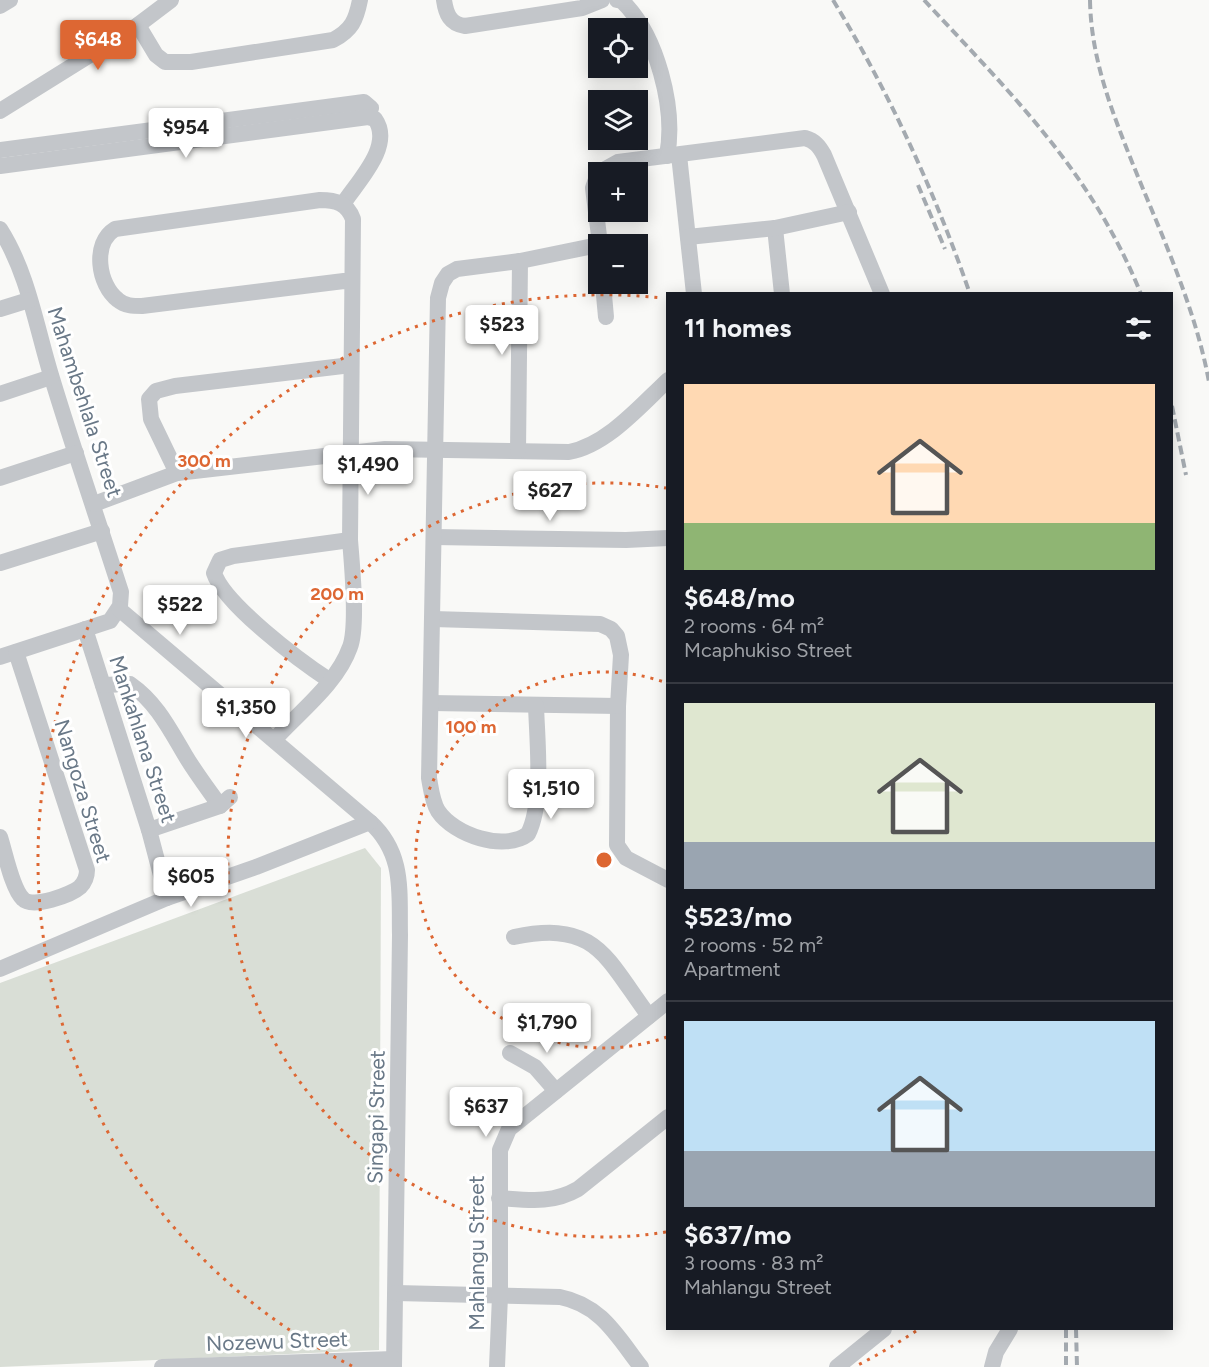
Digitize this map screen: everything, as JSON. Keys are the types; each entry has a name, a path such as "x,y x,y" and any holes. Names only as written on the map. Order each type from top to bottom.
{"street":[{"path":"0,6 10,0"},
{"path":"0,111 138,25 171,0"},
{"path":"138,25 156,55 165,62 191,62 333,40 346,33 355,24 360,0"},
{"path":"444,0 446,12 452,21 465,26 582,8 602,0"},
{"path":"617,0 622,1 638,19 660,70 688,237 694,292"},
{"path":"0,150 364,102 371,108 368,117"},
{"path":"0,166 368,117 375,119 379,125 381,146 342,204"},
{"path":"618,162 810,139 819,146 824,155 881,292"},
{"path":"273,740 329,680 351,645 354,580 350,540 351,365 355,232 350,210 342,204 320,200 115,229 105,235 100,257 110,293 128,305 141,306 352,280"},
{"path":"688,237 775,228 849,212"},
{"path":"775,228 782,292"},
{"name":"Mahambehlala Street","path":"0,229 15,257 29,300 51,377 94,504 120,601"},
{"path":"536,705 536,803 533,825 523,838 505,841 463,832 448,822 438,810 429,778 437,325 441,283 448,274 457,269 520,261 588,247"},
{"path":"518,451 520,261"},
{"path":"604,294 606,316"},
{"path":"0,309 29,300"},
{"path":"177,474 151,419 149,399 156,391 351,365"},
{"path":"0,394 51,377"},
{"path":"94,504 177,474 351,452 582,450 604,436 665,388"},
{"path":"0,478 76,453"},
{"path":"0,563 102,531"},
{"path":"434,537 626,540 666,538"},
{"path":"329,680 270,634 227,595 218,584 214,573 220,560 233,556 350,540"},
{"path":"8,655 110,621 120,601"},
{"name":"Singapi Street","path":"120,601 273,740 388,840 397,868 400,1045 394,1363"},
{"path":"433,619 606,626 617,636 620,645 617,845 626,858 666,879"},
{"name":"Mankahlana Street","path":"85,629 149,830 167,898"},
{"name":"Nangoza Street","path":"0,837 19,894 27,902 38,904 58,897 78,888 85,881 87,870 8,655"},
{"path":"103,685 130,684 149,700 165,720 186,756 225,801 149,830"},
{"path":"431,703 618,706"},
{"path":"0,969 167,898 256,867 370,822"},
{"path":"514,937 550,931 585,938 603,955 649,1016"},
{"name":"Mahlangu Street","path":"497,1367 500,1296 500,1150 503,1140 509,1129 666,1003"},
{"path":"510,1053 535,1067 556,1091"},
{"path":"499,1198 550,1200 565,1196 578,1189 666,1119"},
{"path":"396,1293 560,1297 586,1305 606,1322 641,1367"},
{"path":"837,1367 883,1330"},
{"path":"992,1367 996,1352 1009,1331"},
{"name":"Nozewu Street","path":"162,1367 394,1363"}],"shaded area":[{"path":"365,848 381,868 379,1350 0,1367 0,983"}],"railway":[{"path":"833,0 873,70 909,143 942,218 969,292"},
{"path":"924,0 1018,102 1074,172 1099,210 1140,292"},
{"path":"1090,0 1098,63 1110,103 1186,298 1209,382"},
{"path":"918,185 945,249"},
{"path":"1173,411 1186,475"},
{"path":"1066,1330 1066,1367"},
{"path":"1076,1330 1077,1367"}]}
